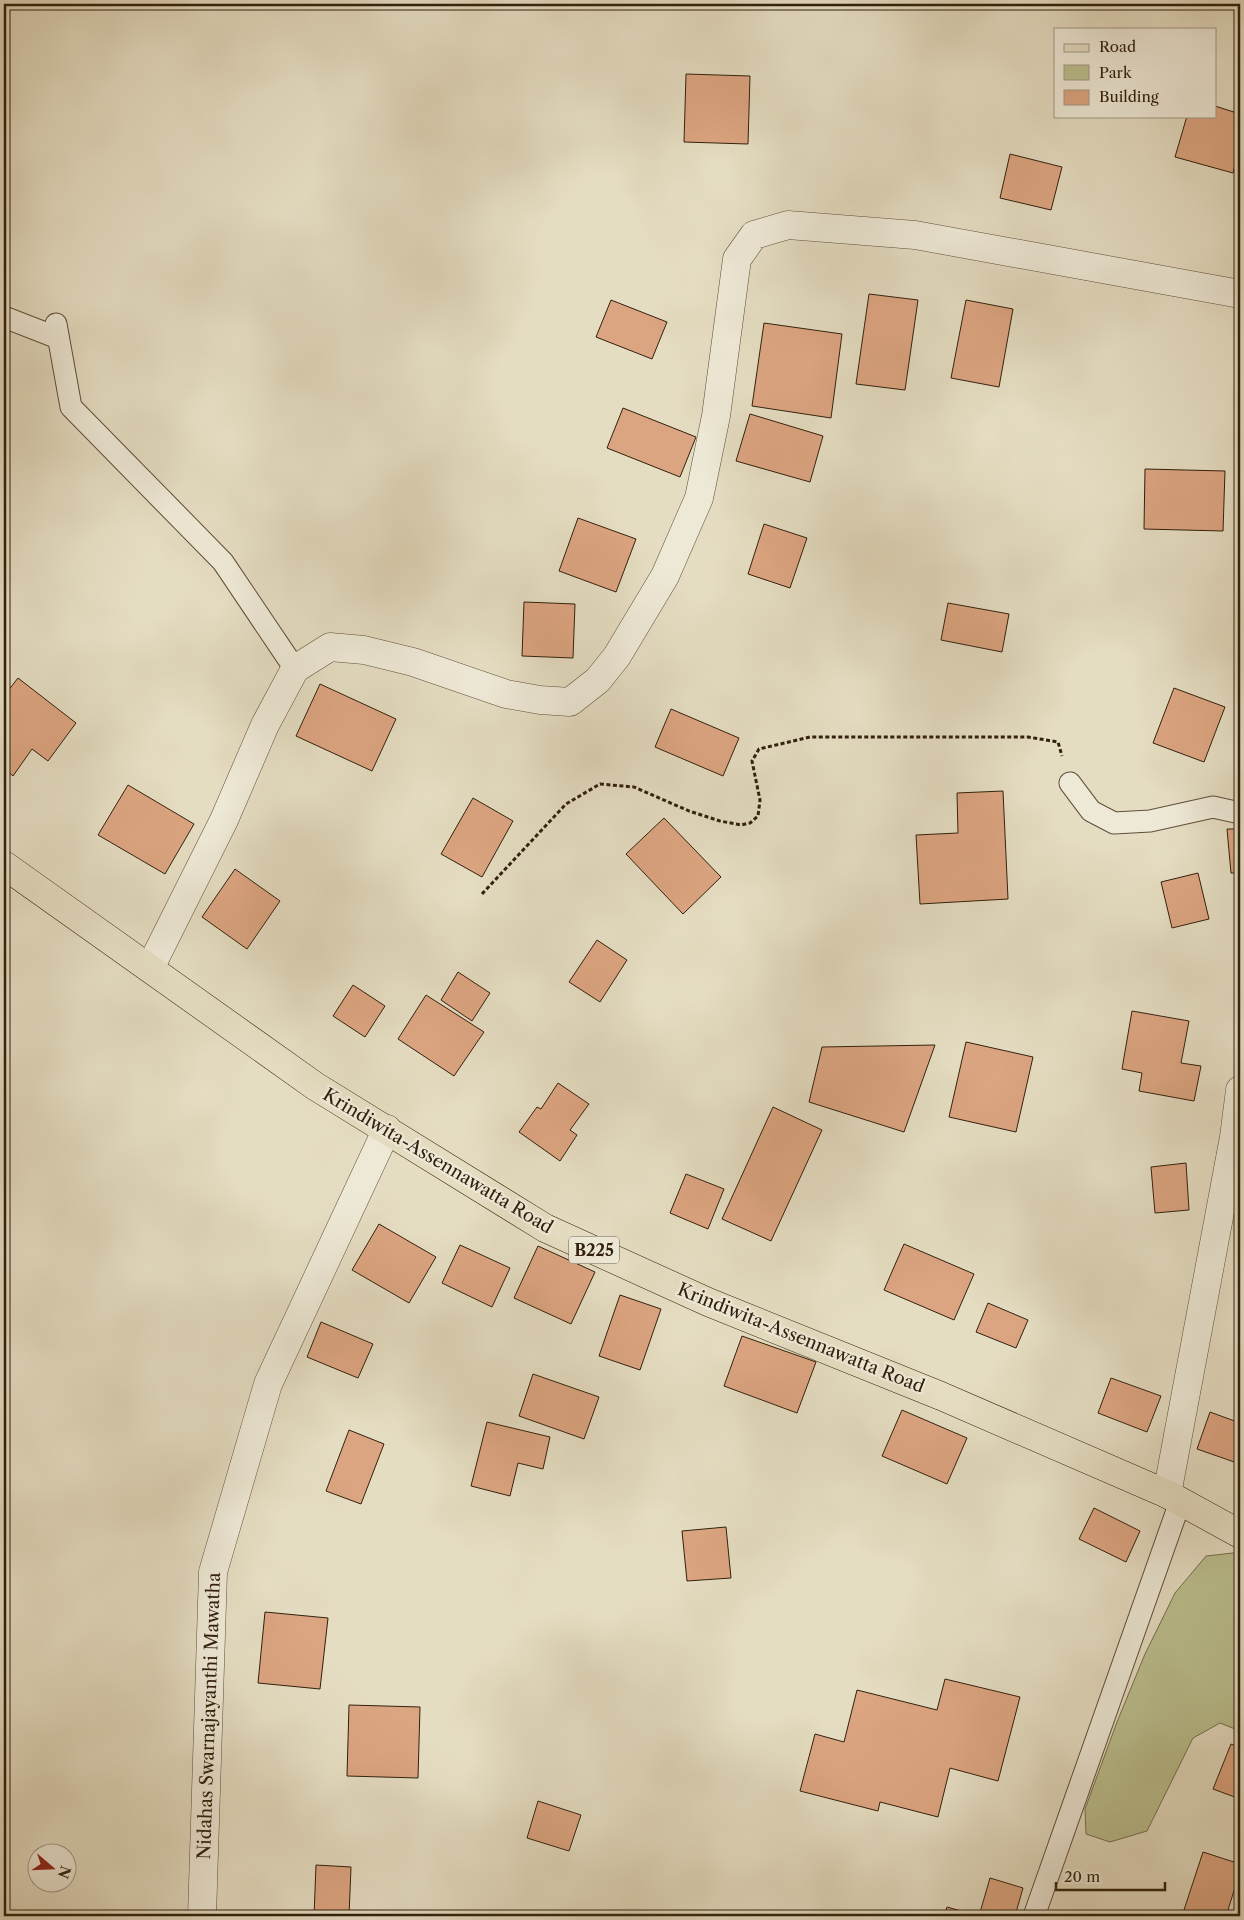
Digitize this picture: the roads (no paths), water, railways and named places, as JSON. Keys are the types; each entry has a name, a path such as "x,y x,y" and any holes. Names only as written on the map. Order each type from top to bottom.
{"main road":[{"name":"Krindiwita-Assennawatta Road","path":"4,865 315,1086 545,1228 708,1302 941,1396 1173,1498 1240,1534"}],"street":[{"path":"150,968 224,820 265,725 295,669 330,648 364,650 413,662 506,694 540,700 570,702 598,680 617,656 665,576 699,498 716,416 737,259 754,235 788,225 915,235 1240,294"},
{"path":"1173,1498 1234,1137 1240,1090"},
{"name":"Nidahas Swarnajayanthi Mawatha","path":"202,1916 213,1572 268,1384 387,1129"}],"lane":[{"path":"4,317 57,331 71,407 223,562 295,669"},
{"path":"1070,783 1091,811 1114,823 1150,821 1213,807 1240,813"},
{"path":"1034,1916 1173,1498"}]}
